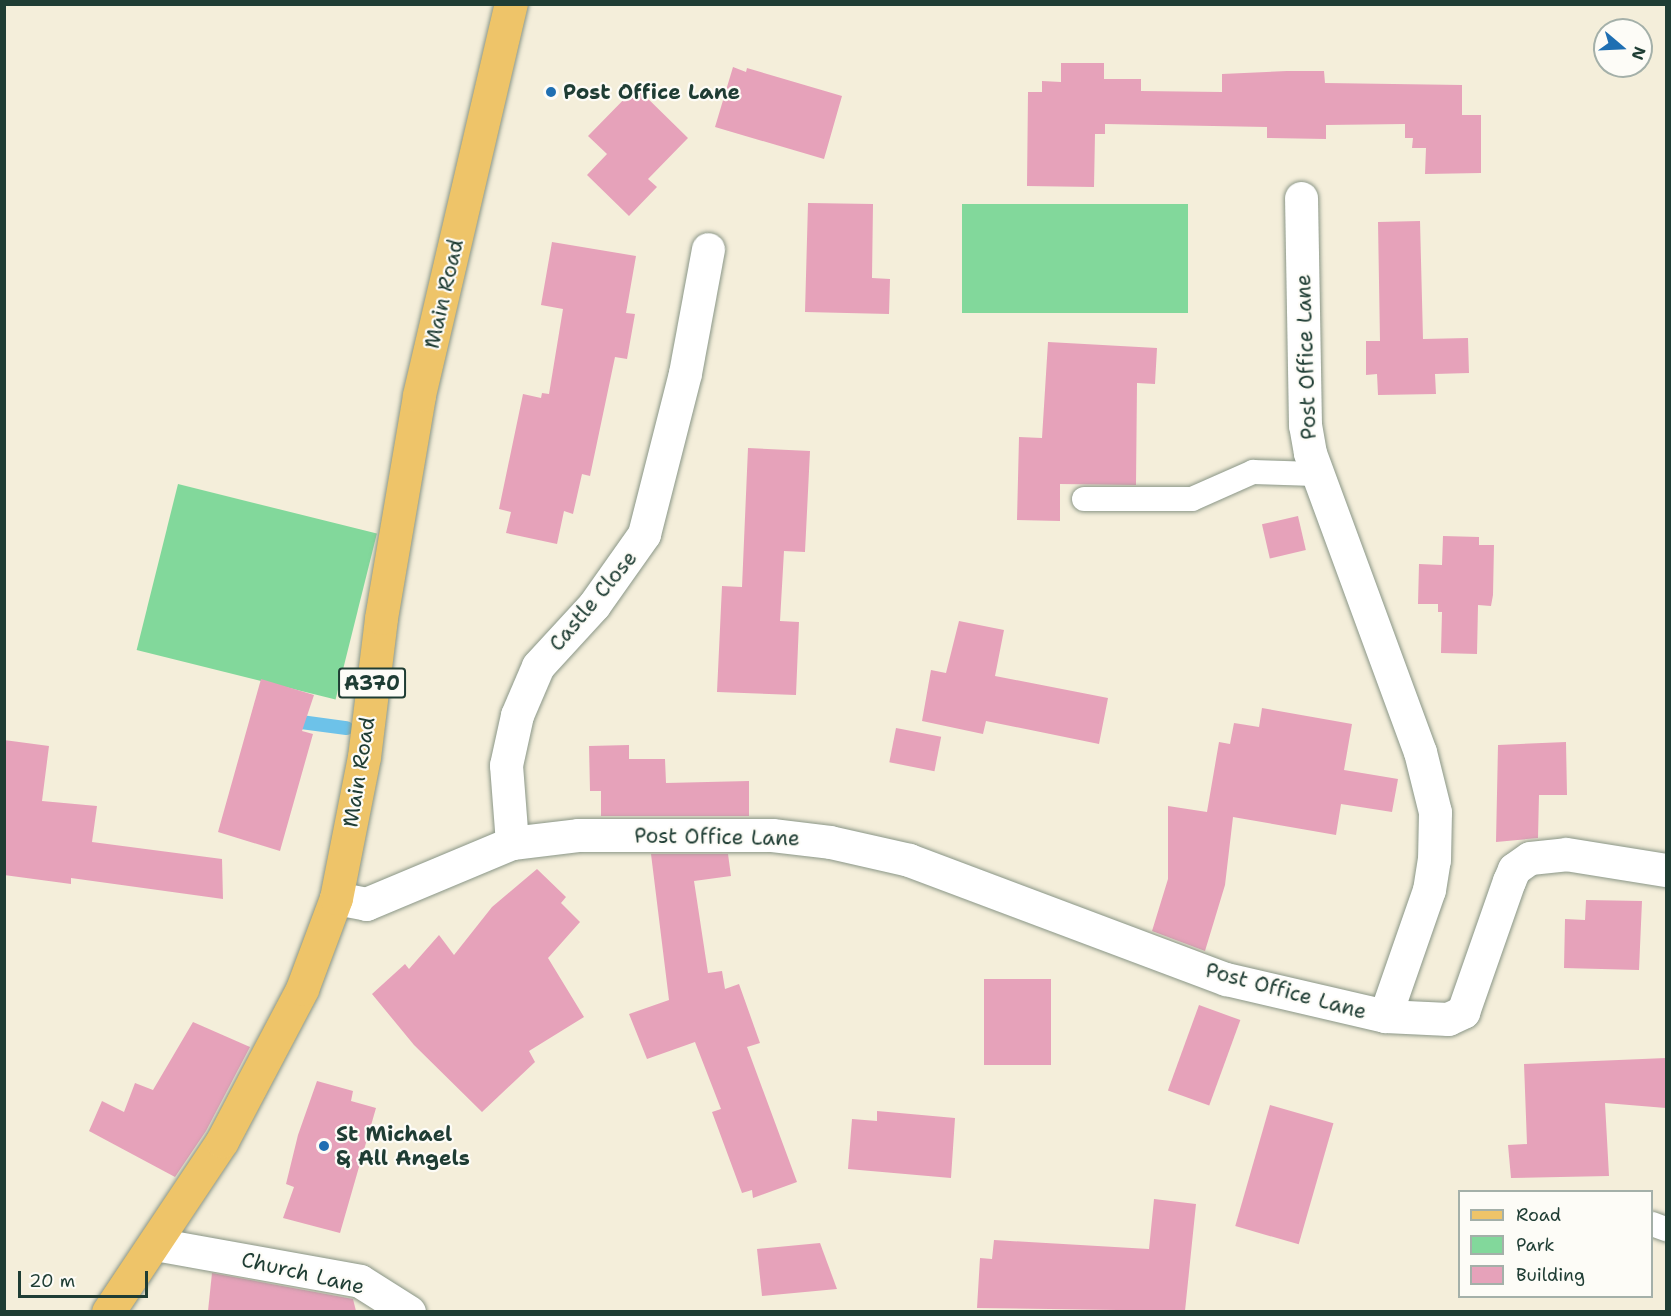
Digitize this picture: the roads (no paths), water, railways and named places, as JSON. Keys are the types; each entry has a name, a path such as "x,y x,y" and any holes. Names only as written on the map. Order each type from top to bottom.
{"main road":[{"name":"Main Road","path":"108,1311 156,1244 222,1141 290,1014 336,898 364,757 381,618 419,395 511,4"}],"street":[{"name":"Post Office Lane","path":"336,898 366,904 512,843 578,836 772,835 830,842 909,860 978,883 1226,979 1385,1016 1429,890 1434,860 1435,812 1420,752 1315,474 1305,425 1300,198"},
{"name":"Castle Close","path":"512,843 506,765 517,715 538,666 594,605 644,534 685,373 708,249"},
{"path":"1385,1016 1448,1019 1463,1012 1509,881 1515,869 1530,858 1566,854 1666,870"},
{"name":"Church Lane","path":"156,1244 360,1281 409,1311"}],"lane":[{"path":"1084,499 1192,499 1253,472 1315,474"}],"waterway":[{"path":"286,720 346,728"}],"place":[{"name":"Post Office Lane","path":"551,92"},
{"name":"St Michael & All Angels","path":"324,1146"}]}
